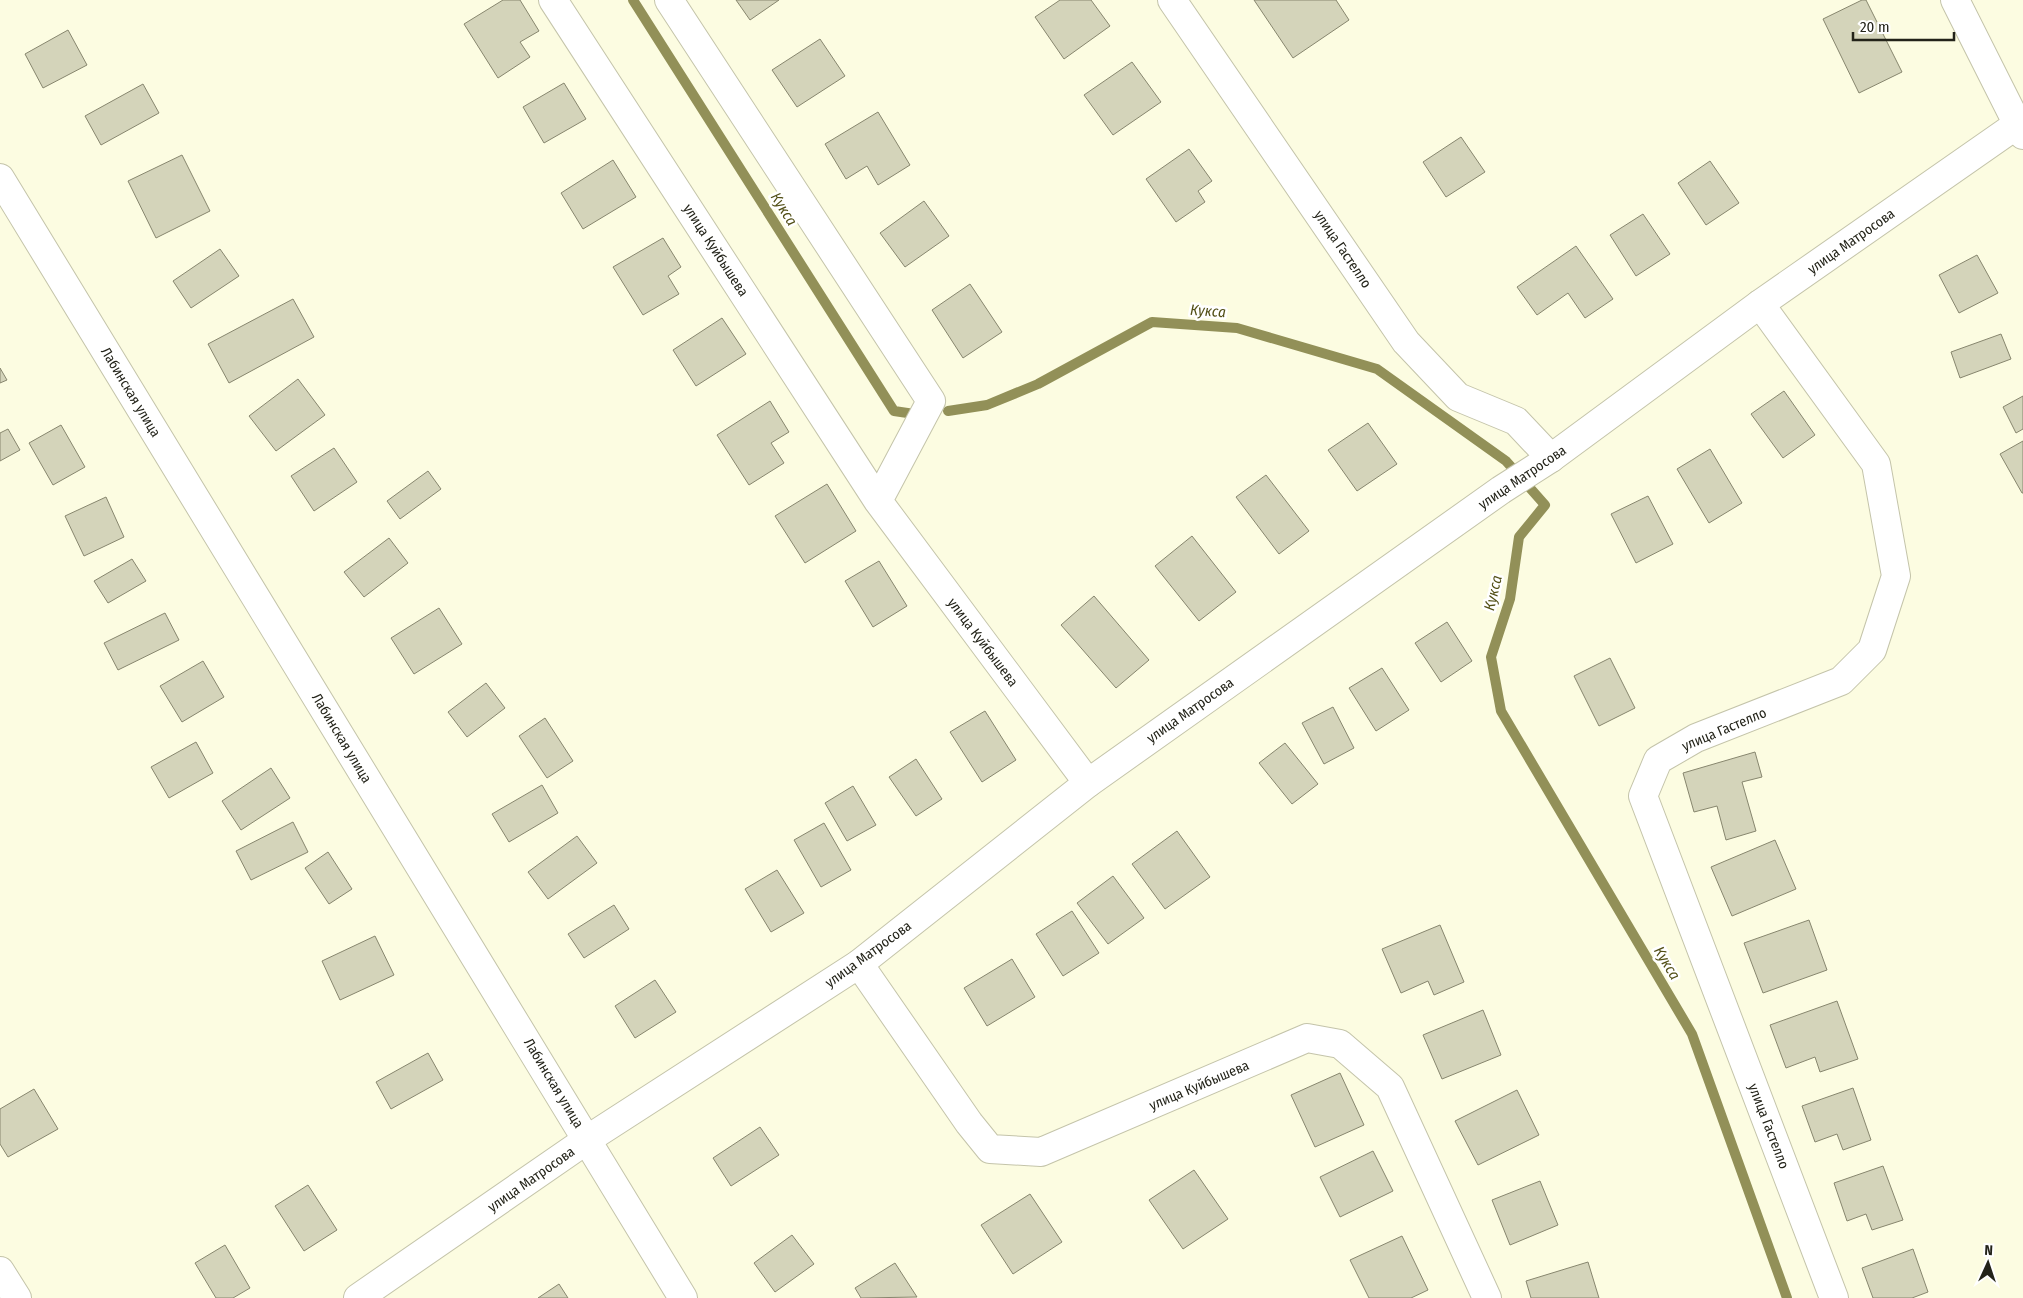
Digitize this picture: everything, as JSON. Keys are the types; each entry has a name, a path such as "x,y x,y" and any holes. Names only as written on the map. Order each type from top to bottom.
{"street":[{"name":"улица Куйбышева","path":"553,0 878,501 1088,782"},
{"path":"669,0 931,401 878,501"},
{"name":"улица Гастелло","path":"1172,0 1406,342 1458,397 1516,421 1544,463"},
{"path":"1955,0 2022,127"},
{"name":"улица Матросова","path":"358,1298 588,1139 859,964 1088,782 1501,490 1544,463 1760,304 2022,127"},
{"name":"Лабинская улица","path":"0,178 588,1139 683,1298"},
{"name":"улица Гастелло","path":"1760,304 1876,464 1896,576 1872,650 1841,681 1696,738 1658,760 1643,796 1834,1298"},
{"name":"улица Куйбышева","path":"859,964 969,1123 990,1149 1041,1152 1307,1038 1340,1044 1390,1087 1487,1298"},
{"path":"0,1271 17,1298"}],"building":[{"path":"503,0 520,0 539,31 520,42 530,57 498,78 464,24"},
{"path":"736,0 779,0 750,20"},
{"path":"1060,0 1091,0 1110,26 1064,59 1035,17"},
{"path":"1254,0 1336,0 1349,20 1293,58"},
{"path":"1862,0 1866,0 1902,72 1859,93 1823,19"},
{"path":"68,30 87,65 43,88 25,54"},
{"path":"820,39 845,76 797,107 772,70"},
{"path":"1132,62 1161,102 1113,135 1084,95"},
{"path":"564,83 586,119 544,143 523,107"},
{"path":"143,84 159,113 101,145 85,116"},
{"path":"878,112 910,165 878,185 867,166 846,179 825,144"},
{"path":"1461,137 1485,172 1446,197 1423,162"},
{"path":"1189,149 1212,181 1198,191 1205,202 1176,222 1146,179"},
{"path":"182,155 210,211 156,238 128,181"},
{"path":"613,160 636,197 583,229 561,193"},
{"path":"1710,161 1739,203 1706,225 1678,183"},
{"path":"924,201 949,236 905,267 880,233"},
{"path":"1643,214 1670,254 1636,276 1610,235"},
{"path":"663,238 681,267 668,276 679,294 643,315 613,267"},
{"path":"1576,246 1613,299 1585,318 1568,293 1537,315 1517,287"},
{"path":"220,249 239,276 191,308 173,281"},
{"path":"1977,255 1998,293 1959,313 1939,275"},
{"path":"970,284 1002,332 963,358 932,310"},
{"path":"293,299 314,337 229,383 208,344"},
{"path":"722,318 746,354 696,386 673,350"},
{"path":"2001,334 2011,359 1960,378 1951,352"},
{"path":"0,368 7,380 0,383"},
{"path":"298,379 325,415 276,451 249,416"},
{"path":"1784,391 1815,435 1783,458 1751,414"},
{"path":"2023,396 2023,429 2016,433 2003,407"},
{"path":"770,401 789,432 771,443 784,463 749,485 717,435"},
{"path":"1368,423 1397,464 1357,491 1328,450"},
{"path":"61,425 85,467 53,485 29,443"},
{"path":"8,429 20,450 0,461 0,433"},
{"path":"2023,441 2023,493 2022,493 2000,454"},
{"path":"334,448 357,482 314,511 291,476"},
{"path":"1710,449 1742,503 1709,523 1677,469"},
{"path":"428,471 441,489 400,519 387,501"},
{"path":"1266,475 1309,531 1279,554 1236,497"},
{"path":"827,484 856,531 805,563 775,516"},
{"path":"1648,496 1673,544 1636,563 1611,514"},
{"path":"106,497 124,537 84,556 65,516"},
{"path":"1192,536 1236,592 1199,621 1155,566"},
{"path":"389,538 408,563 364,597 344,572"},
{"path":"132,559 146,581 108,603 94,581"},
{"path":"879,561 907,606 873,627 845,581"},
{"path":"1094,596 1149,660 1116,688 1061,625"},
{"path":"439,608 462,644 414,674 391,638"},
{"path":"165,613 179,640 118,670 104,643"},
{"path":"1447,622 1472,661 1441,682 1415,643"},
{"path":"1610,658 1635,708 1599,726 1574,676"},
{"path":"203,661 224,697 182,722 160,686"},
{"path":"1382,668 1409,710 1376,731 1349,688"},
{"path":"486,683 505,708 467,737 448,712"},
{"path":"1333,707 1354,748 1324,764 1302,723"},
{"path":"985,711 1016,760 982,782 950,732"},
{"path":"545,718 573,761 547,778 519,736"},
{"path":"196,742 213,773 169,798 151,767"},
{"path":"1285,743 1318,784 1292,804 1259,763"},
{"path":"1755,752 1762,777 1742,782 1756,831 1726,840 1717,806 1694,812 1683,773"},
{"path":"916,759 942,799 916,816 889,777"},
{"path":"271,768 290,798 241,830 222,801"},
{"path":"542,785 558,813 509,842 492,814"},
{"path":"853,786 876,825 847,841 825,803"},
{"path":"293,822 308,852 251,880 236,851"},
{"path":"824,823 851,870 821,887 794,840"},
{"path":"1177,831 1210,877 1165,909 1132,864"},
{"path":"577,836 597,863 548,899 528,872"},
{"path":"1775,840 1796,889 1732,916 1711,867"},
{"path":"328,852 352,889 329,904 305,868"},
{"path":"777,870 804,913 771,932 745,889"},
{"path":"1113,876 1144,918 1108,944 1077,903"},
{"path":"614,905 629,929 584,958 568,934"},
{"path":"1072,911 1099,953 1063,976 1036,934"},
{"path":"1809,920 1827,970 1763,993 1744,943"},
{"path":"1440,925 1464,982 1434,995 1428,981 1401,993 1382,949"},
{"path":"375,936 394,975 340,1000 322,961"},
{"path":"1012,959 1035,997 987,1026 964,988"},
{"path":"655,980 676,1012 635,1038 615,1006"},
{"path":"1837,1001 1858,1059 1820,1072 1815,1057 1786,1068 1770,1025"},
{"path":"1483,1010 1501,1055 1442,1079 1423,1035"},
{"path":"428,1053 443,1080 391,1109 376,1082"},
{"path":"1340,1073 1364,1125 1315,1147 1291,1095"},
{"path":"1853,1088 1871,1140 1843,1150 1837,1134 1815,1142 1802,1106"},
{"path":"34,1089 58,1129 8,1157 0,1144 0,1109"},
{"path":"1517,1090 1539,1135 1478,1165 1455,1121"},
{"path":"760,1127 779,1155 731,1186 713,1158"},
{"path":"1373,1151 1393,1191 1340,1217 1320,1177"},
{"path":"1883,1166 1903,1220 1872,1230 1866,1214 1847,1221 1834,1183"},
{"path":"1194,1170 1228,1219 1183,1249 1149,1200"},
{"path":"1540,1181 1558,1225 1510,1245 1492,1200"},
{"path":"308,1185 337,1230 304,1251 275,1206"},
{"path":"1030,1194 1062,1242 1013,1274 981,1225"},
{"path":"792,1235 814,1264 775,1292 754,1263"},
{"path":"1402,1236 1428,1290 1411,1298 1369,1298 1350,1260"},
{"path":"225,1245 250,1288 233,1298 216,1298 195,1263"},
{"path":"1913,1249 1928,1292 1912,1298 1873,1298 1862,1268"},
{"path":"1588,1262 1599,1298 1531,1298 1526,1281"},
{"path":"895,1263 917,1297 861,1298 855,1288"},
{"path":"559,1284 568,1298 538,1298"}],"waterway":[{"name":"Кукса","path":"633,0 894,411 921,415"},
{"name":"Кукса","path":"948,411 987,405 1038,384 1152,322 1237,328 1377,369 1506,461 1545,505 1519,537 1510,599 1491,657 1501,711 1692,1034 1787,1298"}]}
